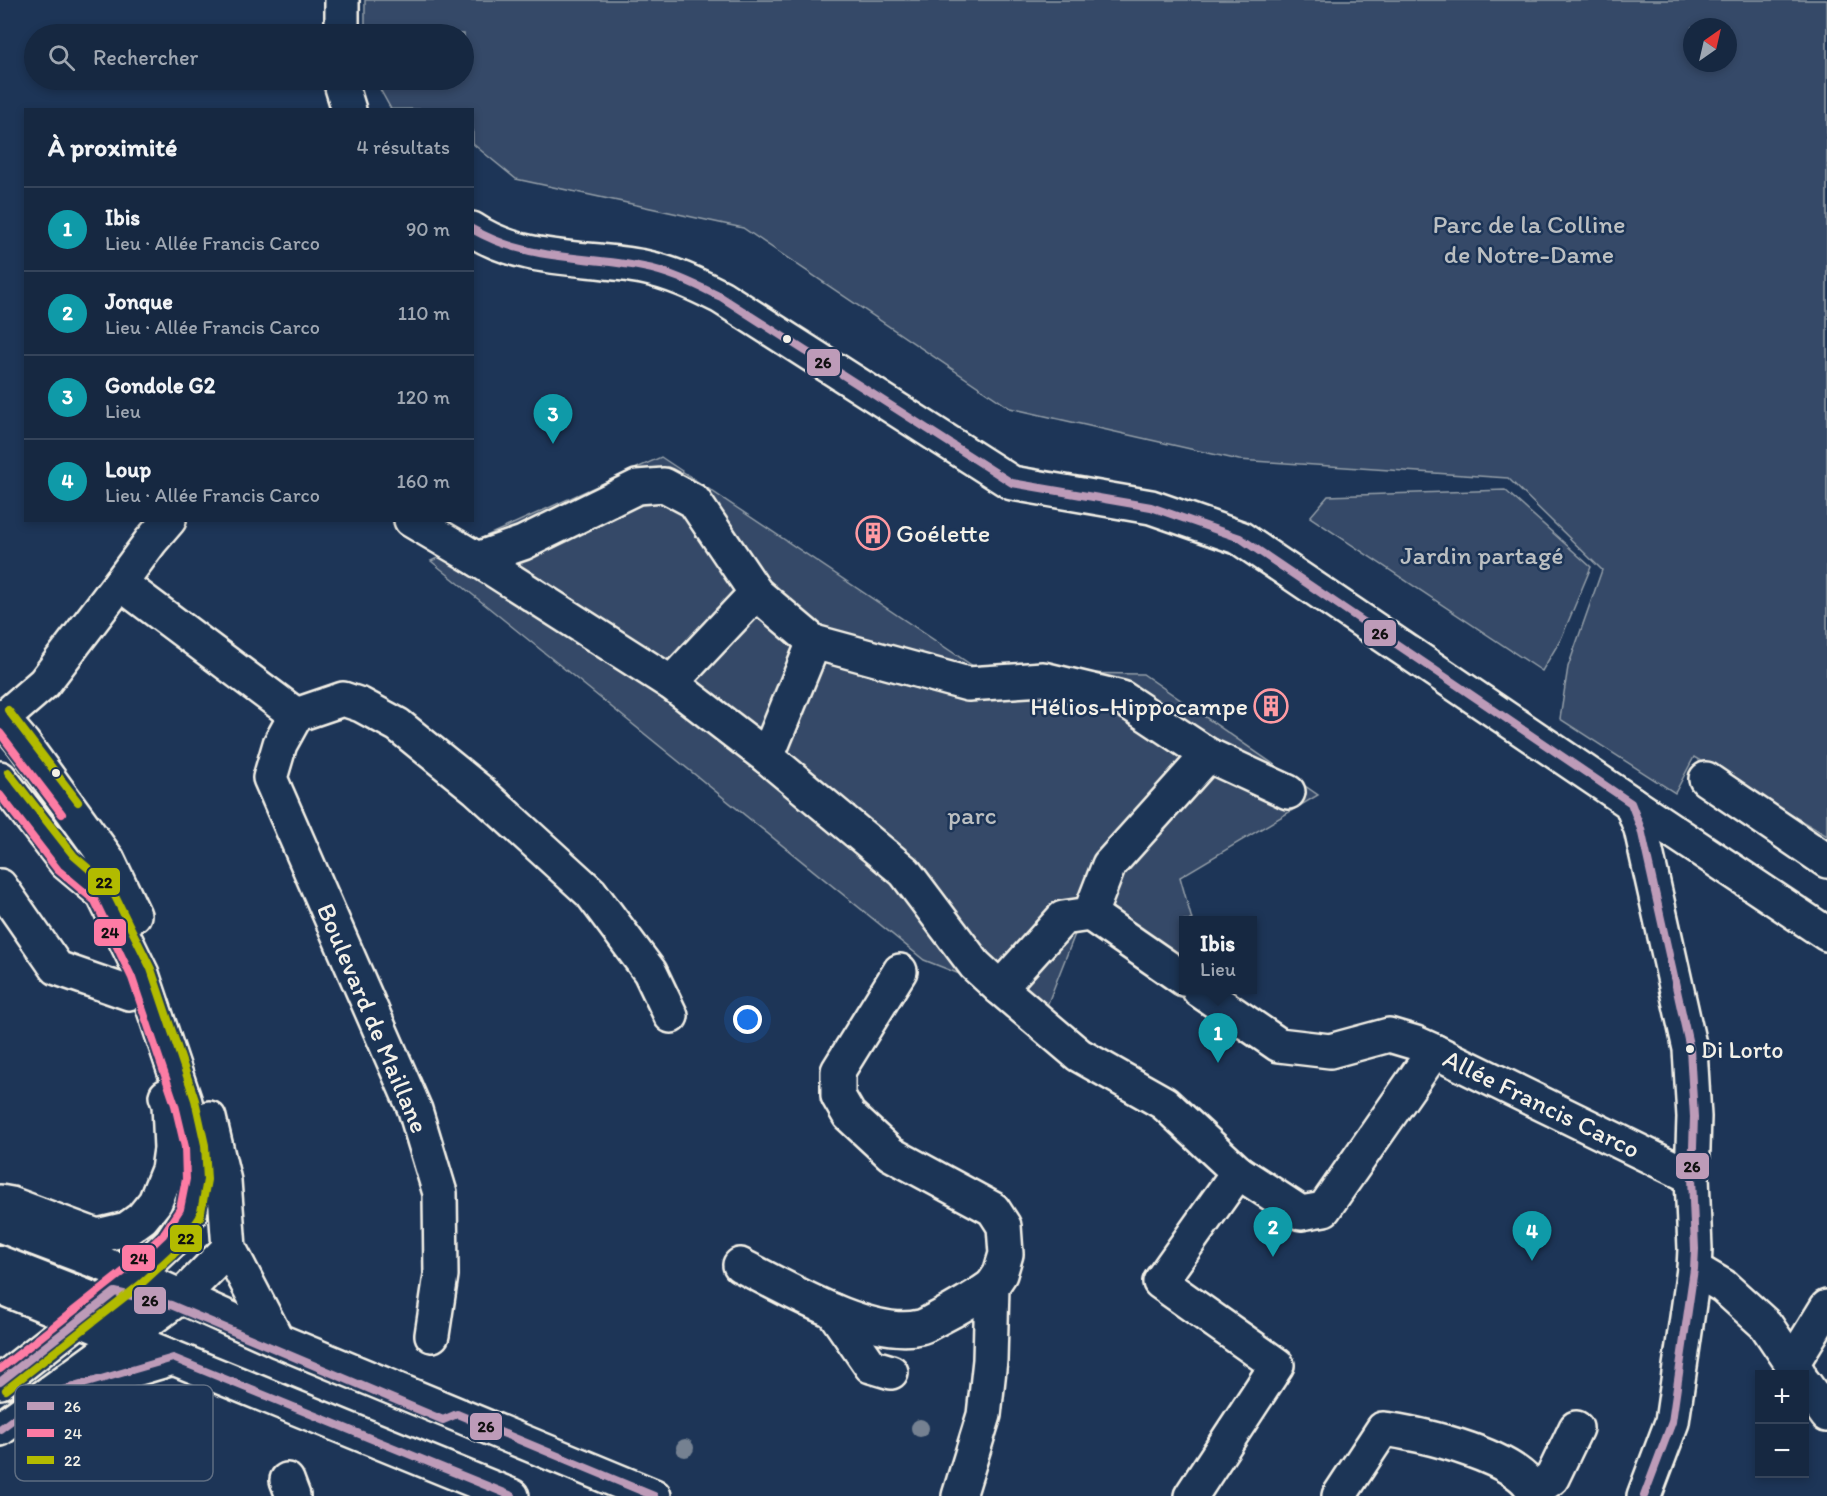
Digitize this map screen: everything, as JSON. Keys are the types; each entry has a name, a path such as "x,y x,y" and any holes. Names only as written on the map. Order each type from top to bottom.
{"street":[{"path":"342,0 342,24"},
{"path":"343,90 348,108"},
{"path":"474,230 518,250 643,267 685,278 721,297 1012,483 1151,507 1240,538 1827,934"},
{"path":"477,559 523,543 638,487 664,485 694,501 756,593 814,642 968,684 1043,679 1122,698 1208,755 1288,792"},
{"path":"168,522 151,541 44,683 1,719 108,860 141,932 202,1090 224,1181 229,1248 277,1340"},
{"path":"414,522 477,559 671,683 767,757 905,872 975,965 1000,988 1079,1055 1164,1103 1238,1172 1160,1282 1277,1365 1191,1496"},
{"path":"120,583 296,715 343,699 361,705 398,725 477,789 591,893 650,972 670,1016"},
{"path":"671,683 756,593"},
{"path":"767,757 814,642"},
{"name":"Boulevard de Maillane","path":"296,715 280,744 270,778 415,1110 440,1193 441,1275 432,1335"},
{"path":"1090,914 1109,865 1208,755"},
{"path":"0,778 66,863 101,926 129,993 169,1104 171,1149 168,1170 155,1202 142,1218 127,1229 97,1236 0,1202"},
{"path":"1706,779 1827,861"},
{"path":"1631,803 1641,829 1690,1049 1694,1117 1692,1177 1694,1269 1672,1422 1644,1496"},
{"path":"0,1382 108,1298 171,1242 190,1213 197,1180 195,1146 185,1102 142,974 103,894 66,863"},
{"path":"0,886 57,968 129,993"},
{"path":"1000,988 1063,918 1090,914 1179,976"},
{"path":"740,1265 833,1311 871,1324 894,1328 921,1327 969,1303 992,1286 1000,1274 1006,1254 1004,1226 993,1209 891,1154 849,1115 838,1096 838,1071 900,971"},
{"path":"1205,994 1279,1045 1330,1051 1389,1035 1434,1051"},
{"name":"Allée Francis Carco","path":"1238,1172 1301,1213 1324,1209 1434,1051 1692,1177"},
{"path":"0,1225 108,1298 124,1338 512,1496"},
{"path":"60,1385 170,1305 229,1248"},
{"path":"0,1263 108,1298"},
{"path":"1694,1269 1723,1286 1766,1325 1795,1370"},
{"path":"959,1496 984,1415 990,1360 992,1286"},
{"path":"37,1354 12,1292 108,1298 170,1305 277,1340 654,1496"},
{"path":"170,1305 442,1420 458,1414"},
{"path":"1800,1370 1827,1307"},
{"path":"833,1311 871,1366 891,1372"},
{"path":"80,1385 173,1358"},
{"path":"1809,1390 1827,1415"},
{"path":"0,1430 15,1419"},
{"path":"1339,1496 1383,1428 1407,1431 1461,1447 1516,1470 1534,1493 1552,1478 1576,1428"}],"green space":[{"name":"Parc de la Colline de Notre-Dame","path":"365,0 1827,0 1827,836 1694,757 1675,793 1560,719 1568,667 1602,570 1508,478 1239,460 1010,408 743,228 516,179 474,145 474,108 390,108 381,90 474,90 474,24 365,24"},
{"name":"parc","path":"661,457 982,672 1143,674 1318,795 1180,877 1191,916 1179,916 1179,955 1086,906 1046,1008 924,960 431,561"},
{"name":"Jardin partagé","path":"1505,490 1591,567 1561,639 1542,671 1310,517 1328,496"}],"transit line":[{"name":"26","path":"474,230 493,240 536,252 653,269 702,288 721,297 1012,483 1151,507 1240,538 1631,803 1641,829 1690,1049 1694,1117 1692,1177 1694,1269 1672,1422 1644,1496"},
{"name":"22","path":"8,710 78,802"},
{"name":"24","path":"0,733 62,814"},
{"name":"22","path":"6,1390 141,1284 178,1250 200,1217 207,1180 205,1145 195,1100 151,969 111,888 74,856 8,772"},
{"name":"24","path":"0,795 58,870 95,901 132,978 175,1105 185,1147 186,1179 180,1209 163,1235 128,1268 0,1369"},
{"name":"26","path":"0,1382 115,1292 171,1305 443,1420 457,1414 654,1496"},
{"name":"26","path":"80,1385 173,1358 512,1496"},
{"name":"26","path":"0,1429 15,1418"}],"place":[{"name":"Gondole G2","path":"553,444"},
{"name":"Goélette","path":"873,533"},
{"name":"Hélios-Hippocampe","path":"1271,706"},
{"name":"Di Lorto","path":"1690,1049"},
{"name":"Ibis","path":"1218,1063"},
{"name":"Jonque","path":"1273,1257"},
{"name":"Loup","path":"1532,1261"}]}
